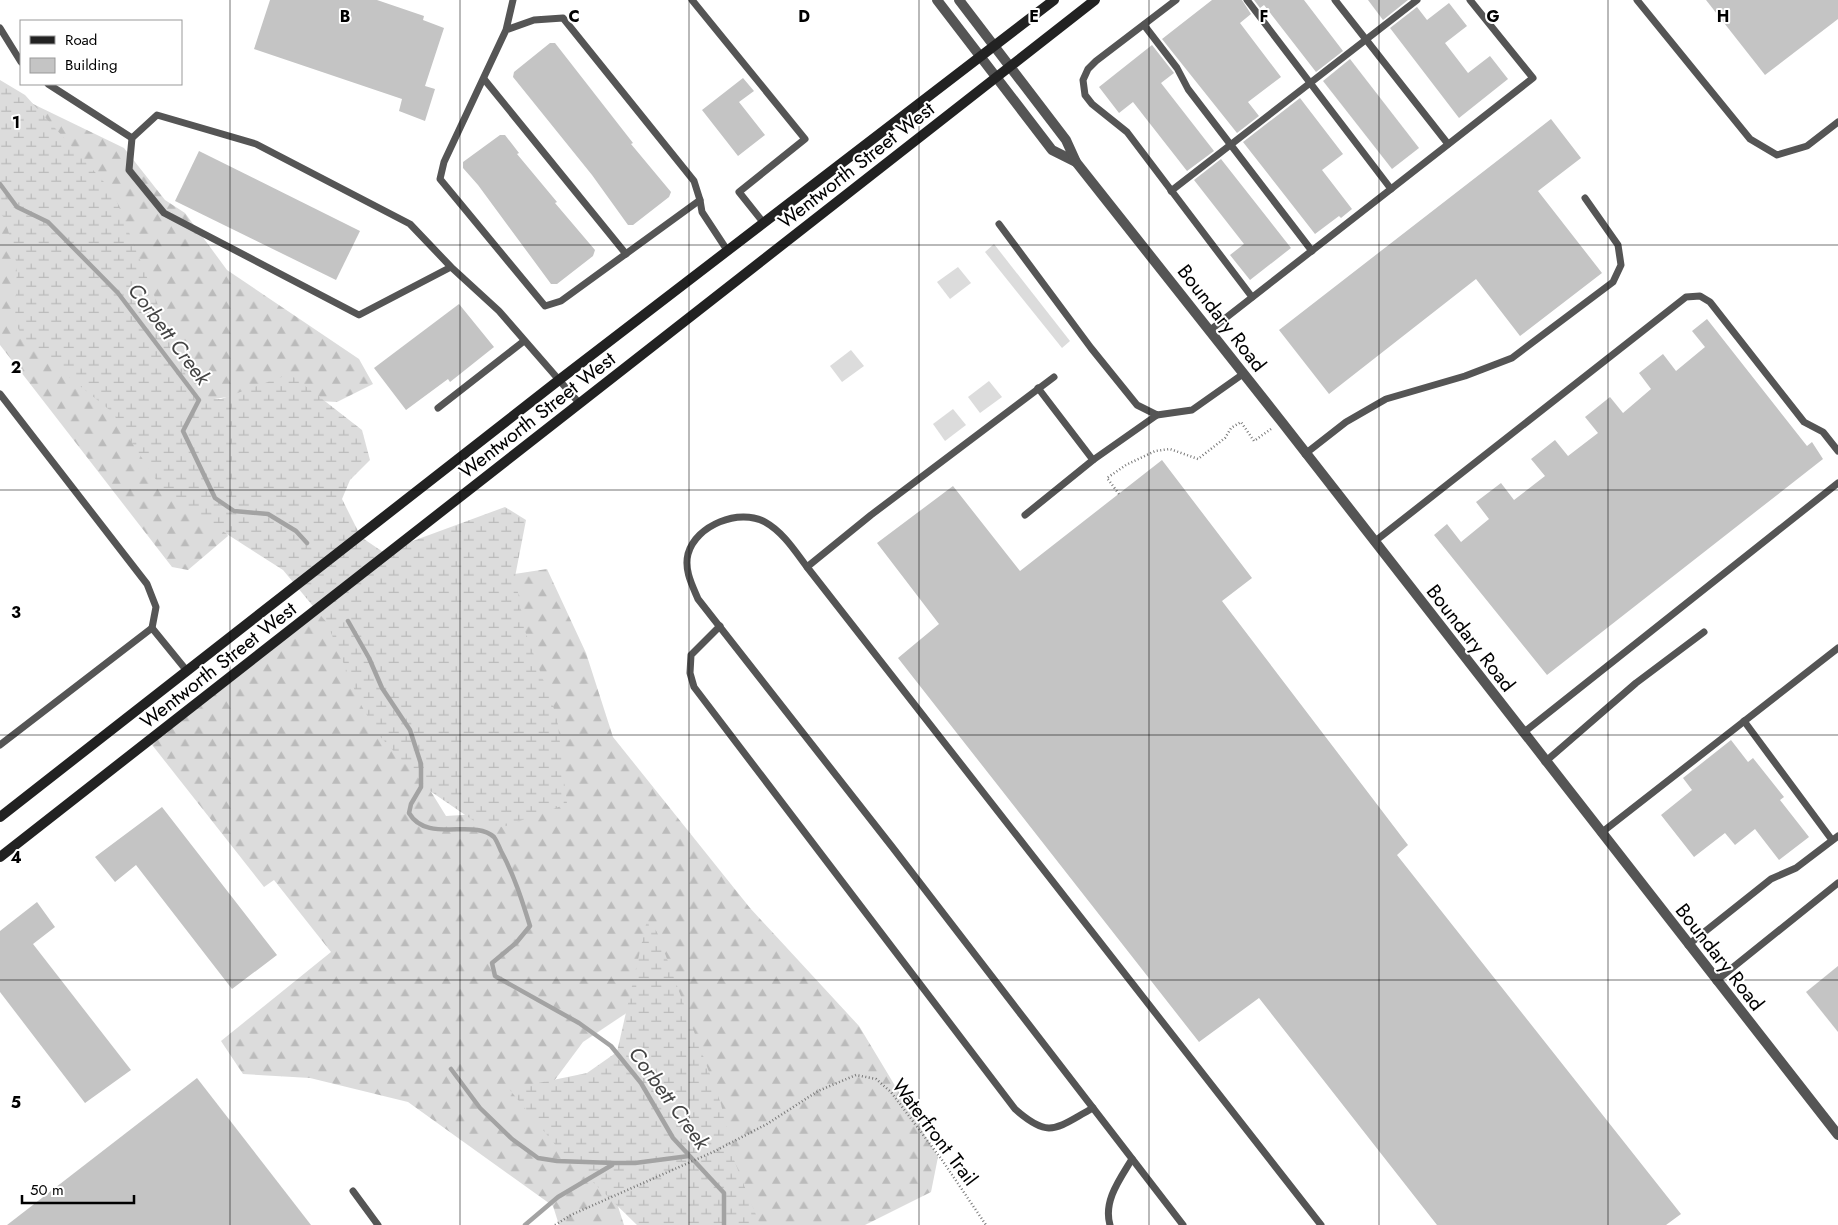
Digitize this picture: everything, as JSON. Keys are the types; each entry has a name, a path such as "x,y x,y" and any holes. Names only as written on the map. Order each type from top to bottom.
{"main road":[{"name":"Wentworth Street West","path":"0,817 559,380 1054,0"},
{"name":"Wentworth Street West","path":"0,857 996,79 1094,0"}],"street":[{"name":"Boundary Road","path":"937,0 1052,150 1076,162"},
{"name":"Boundary Road","path":"959,0 1066,140 1076,162 1244,374 1716,981 1836,1129"}],"lane":[{"path":"513,0 506,30 444,162 440,179 545,306 561,301 700,200"},
{"path":"692,0 806,139 738,192 763,222"},
{"path":"1176,0 1088,69 1083,80 1083,88 1092,104 1127,132 1252,297"},
{"path":"1247,0 1391,189"},
{"path":"1336,0 1448,144"},
{"path":"1171,191 1418,0"},
{"path":"1209,331 1533,78 1470,0"},
{"path":"1637,0 1750,140 1777,155 1808,146 1838,122"},
{"path":"506,30 534,20 563,18 694,181 702,212 727,250"},
{"path":"1144,25 1177,68 1188,89 1312,251"},
{"path":"0,28 20,60"},
{"path":"484,79 626,254"},
{"path":"50,85 132,138"},
{"path":"451,267 359,315 164,213 130,170 132,138 157,115 256,144 410,224 451,267 499,311 580,404"},
{"path":"1306,454 1346,422 1386,399 1465,376 1512,358 1613,282 1621,265 1618,245 1585,198"},
{"path":"999,224 1091,348 1137,405 1157,415"},
{"path":"1374,542 1686,297 1700,296 1710,302 1804,422 1823,432 1838,451"},
{"path":"438,408 524,341"},
{"path":"1025,515 1093,460 1157,415 1192,410 1244,374"},
{"path":"807,567 871,515 1054,377"},
{"path":"1038,388 1093,460"},
{"path":"0,394 147,584 156,607 152,628 0,745"},
{"path":"1523,733 1838,483"},
{"path":"1183,1225 698,599 688,576 688,554 700,535 715,523 741,517 764,522 783,536 1320,1225"},
{"path":"720,626 691,655 690,673 694,687 1015,1109 1032,1125 1044,1129 1056,1128 1093,1108"},
{"path":"152,628 187,671"},
{"path":"1546,762 1636,683 1704,632"},
{"path":"1601,833 1838,648"},
{"path":"1688,945 1771,879 1796,868 1835,838 1744,721"},
{"path":"1716,981 1838,883"},
{"path":"1110,1225 1107,1215 1113,1192 1132,1159"},
{"path":"353,1191 378,1225"}],"path":[{"path":"1119,494 1107,478 1149,452 1170,449 1198,458 1225,438 1231,428 1241,422 1254,441 1271,429"},
{"name":"Waterfront Trail","path":"554,1225 571,1215 713,1152 767,1124 818,1091 856,1076 876,1079 891,1092 942,1160 986,1225"}],"green space":[{"path":"0,80 25,95 113,192 195,398 221,399 290,374 362,430 370,460 350,480 342,499 361,537 383,552 505,507 526,520 515,577 525,631 557,717 567,804 503,827 474,821 430,791 377,733 360,703 327,623 283,570 166,495 112,412 26,342 15,323 17,265 5,218 0,214"},
{"path":"0,88 124,148 165,200 185,213 227,270 359,359 373,384 337,402 234,396 167,406 228,536 188,570 172,567 0,345"},
{"path":"994,244 1070,341 1062,348 985,252"},
{"path":"958,267 971,283 950,299 937,282"},
{"path":"851,350 864,366 842,382 830,366"},
{"path":"989,381 1002,397 980,413 968,397"},
{"path":"953,409 966,425 945,441 933,424"},
{"path":"380,560 409,756 446,816 493,813 488,578 547,569 586,653 613,737 750,908 859,1026 938,1157 931,1192 865,1225 748,1225 643,1002 583,1042 554,1081 614,1194 624,1225 559,1225 553,1206 408,1102 310,1078 243,1074 221,1041 331,952 274,880 264,887 149,741"},
{"path":"647,920 657,932 721,1104 734,1160 760,1225 637,1225 557,1147 509,1089 587,1073 617,1052"}],"building":[{"path":"270,0 377,0 424,16 423,20 444,28 425,86 435,89 425,121 399,111 402,99 254,49"},
{"path":"1212,0 1242,0 1251,14 1240,23 1281,77 1248,102 1259,116 1237,133 1162,39"},
{"path":"1254,0 1304,0 1343,51 1316,72 1264,5 1260,8"},
{"path":"1368,0 1408,0 1383,20"},
{"path":"1706,0 1838,0 1838,19 1765,75"},
{"path":"1449,3 1467,26 1445,43 1468,73 1490,56 1508,79 1459,118 1390,28 1417,7 1427,20"},
{"path":"550,43 555,43 633,143 631,144 671,192 669,197 633,225 628,225 592,175 513,77 514,72"},
{"path":"1152,45 1174,73 1161,83 1214,151 1187,171 1133,102 1119,113 1099,87"},
{"path":"1350,59 1419,148 1392,169 1323,81"},
{"path":"743,78 754,91 739,102 765,135 738,156 702,110"},
{"path":"1300,98 1343,154 1322,170 1352,209 1315,234 1243,142"},
{"path":"1551,119 1581,158 1538,191 1602,273 1520,336 1476,279 1329,394 1279,330"},
{"path":"500,135 505,135 519,153 517,154 557,202 555,203 595,250 593,256 557,284 551,284 478,185 463,168 463,162"},
{"path":"199,151 360,231 336,280 175,201"},
{"path":"1221,159 1291,248 1250,280 1230,255 1244,244 1194,180"},
{"path":"459,304 494,347 450,382 448,379 406,410 374,368"},
{"path":"1707,319 1807,446 1812,442 1823,459 1547,675 1434,535 1447,524 1461,542 1489,519 1476,502 1501,483 1514,500 1545,476 1531,459 1555,440 1568,456 1598,433 1585,417 1610,397 1623,413 1651,389 1639,373 1663,354 1676,371 1705,347 1692,331"},
{"path":"1162,460 1252,578 1222,601 1408,845 1397,855 1681,1214 1666,1225 1437,1225 1259,998 1199,1042 898,658 939,624 877,543 953,486 1020,571"},
{"path":"1731,740 1748,762 1753,758 1784,797 1780,800 1809,837 1779,860 1755,829 1735,845 1725,833 1694,857 1661,815 1692,790 1683,778"},
{"path":"162,807 277,955 232,989 136,865 115,882 95,857"},
{"path":"37,902 55,927 33,944 131,1070 85,1103 0,992 0,931"},
{"path":"1838,966 1838,1032 1806,992"},
{"path":"197,1078 311,1225 7,1225"}],"waterway":[{"name":"Corbett Creek","path":"0,184 17,207 48,222 118,293 199,400 183,431 215,498 234,511 268,514 296,531 307,543"},
{"name":"Corbett Creek","path":"348,621 369,658 382,688 410,730 421,764 421,787 411,804 409,813 417,822 427,827 475,830 485,832 494,837 514,878 530,926 516,943 492,963 495,976 579,1023 611,1046 641,1083 673,1138 724,1193 724,1225"},
{"path":"451,1069 480,1108 512,1139 538,1158 557,1161 635,1163 689,1156"},
{"path":"525,1225 558,1197 612,1165"}]}
